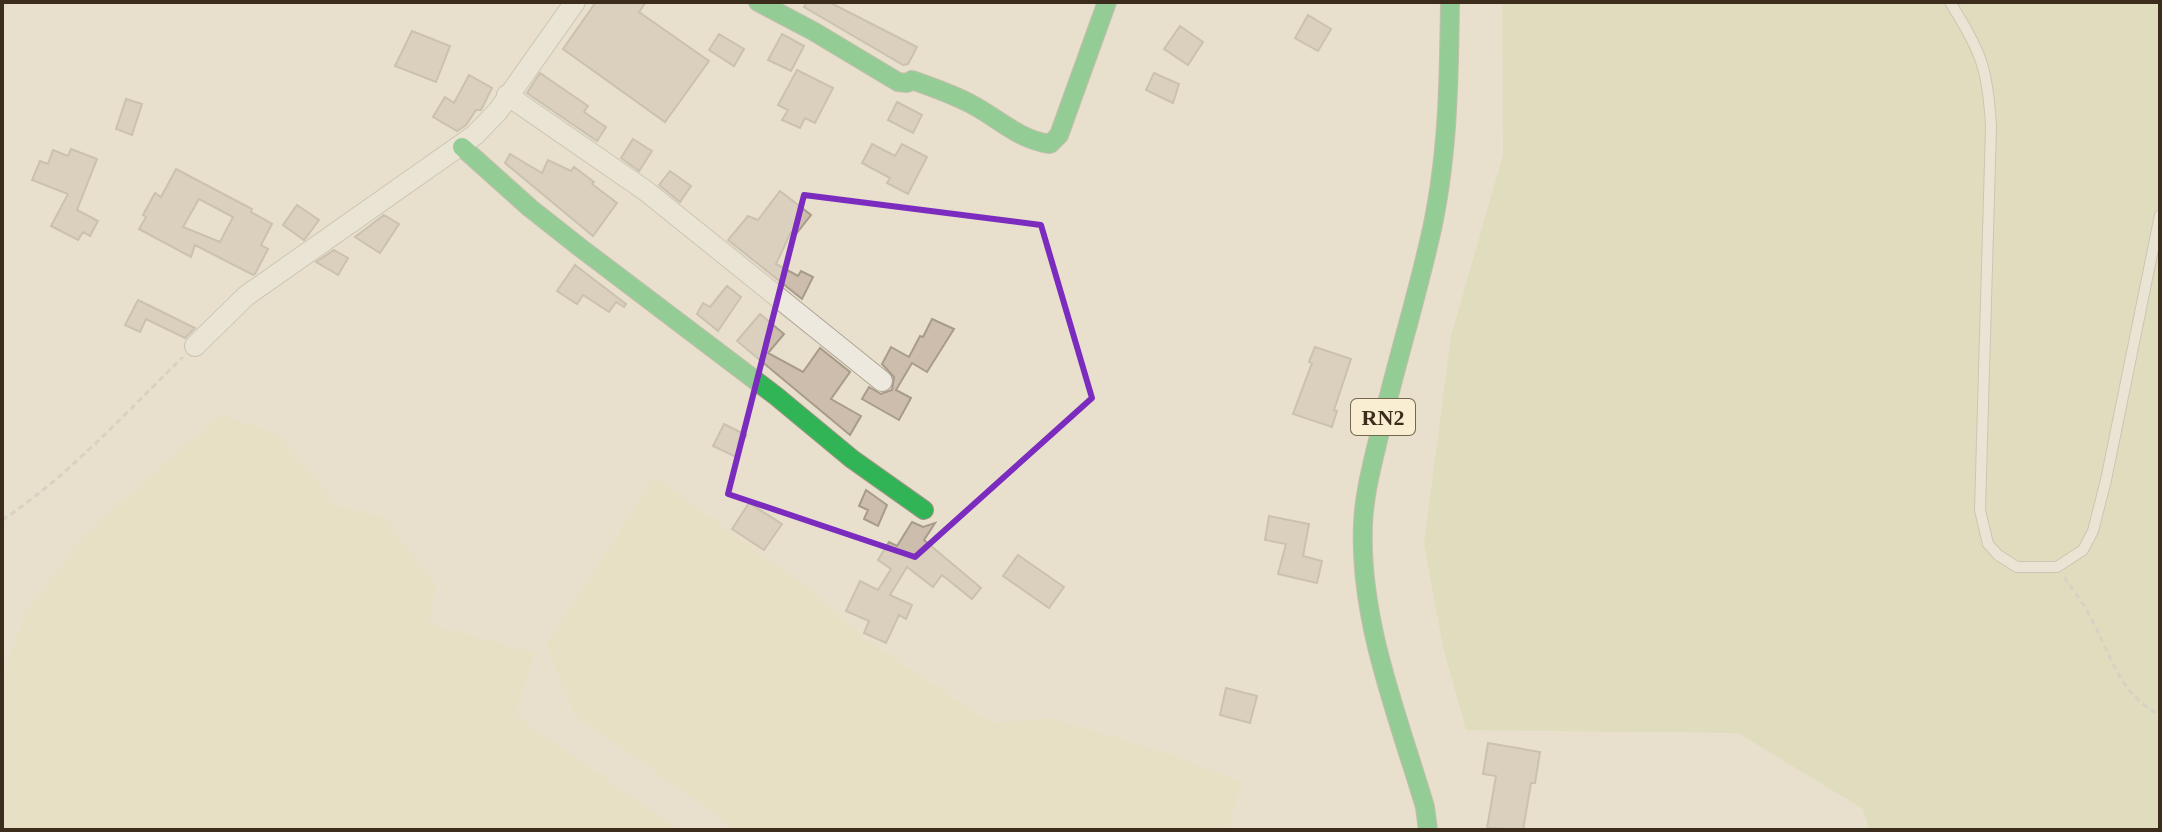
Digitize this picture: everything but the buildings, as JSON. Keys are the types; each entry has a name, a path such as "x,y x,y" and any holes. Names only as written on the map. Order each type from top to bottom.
{"main road":[{"path":"758,2 898,82 912,80 971,104 1034,144 1050,144 1059,135 1107,2"},
{"name":"RN2","path":"1428,830 1425,807 1372,626 1363,525 1370,474 1388,394 1436,212 1449,106 1450,2"},
{"path":"462,147 530,208 582,249 776,396 852,459 924,510"}],"street":[{"path":"195,346 267,280 462,147 488,123 575,2"},
{"path":"507,95 646,191 882,381"}],"lane":[{"path":"1950,2 1978,49 1990,104 1980,510 1985,535 1998,555 2017,567 2057,567 2083,550 2093,531 2160,215"}],"path":[{"path":"2,520 28,503 72,464 195,346"},
{"path":"2057,567 2088,611 2119,680 2148,709 2160,715"}],"highlighted area":[{"path":"804,195 1041,225 1092,398 915,557 728,494"}],"shaded area":[{"path":"221,414 278,435 336,506 384,517 436,588 429,624 535,653 515,715 678,830 2,830 2,678 25,614 85,535"},
{"path":"655,478 816,594 866,640 991,723 1050,718 1173,755 1241,782 1228,830 734,830 716,814 575,715 546,645"}],"green space":[{"path":"1502,2 2160,2 2160,830 1869,830 1863,809 1738,733 1466,730 1443,647 1424,544 1451,336 1503,155"}],"traffic: fast":[{"path":"758,2 898,82 912,80 964,100 1018,133 1050,144 1059,135 1107,2"},
{"path":"1428,830 1425,807 1392,703 1374,632 1363,561 1363,525 1371,469 1423,266 1440,183 1446,123 1450,2"},
{"path":"462,147 530,208 582,249 776,396 852,459 924,510"}]}
